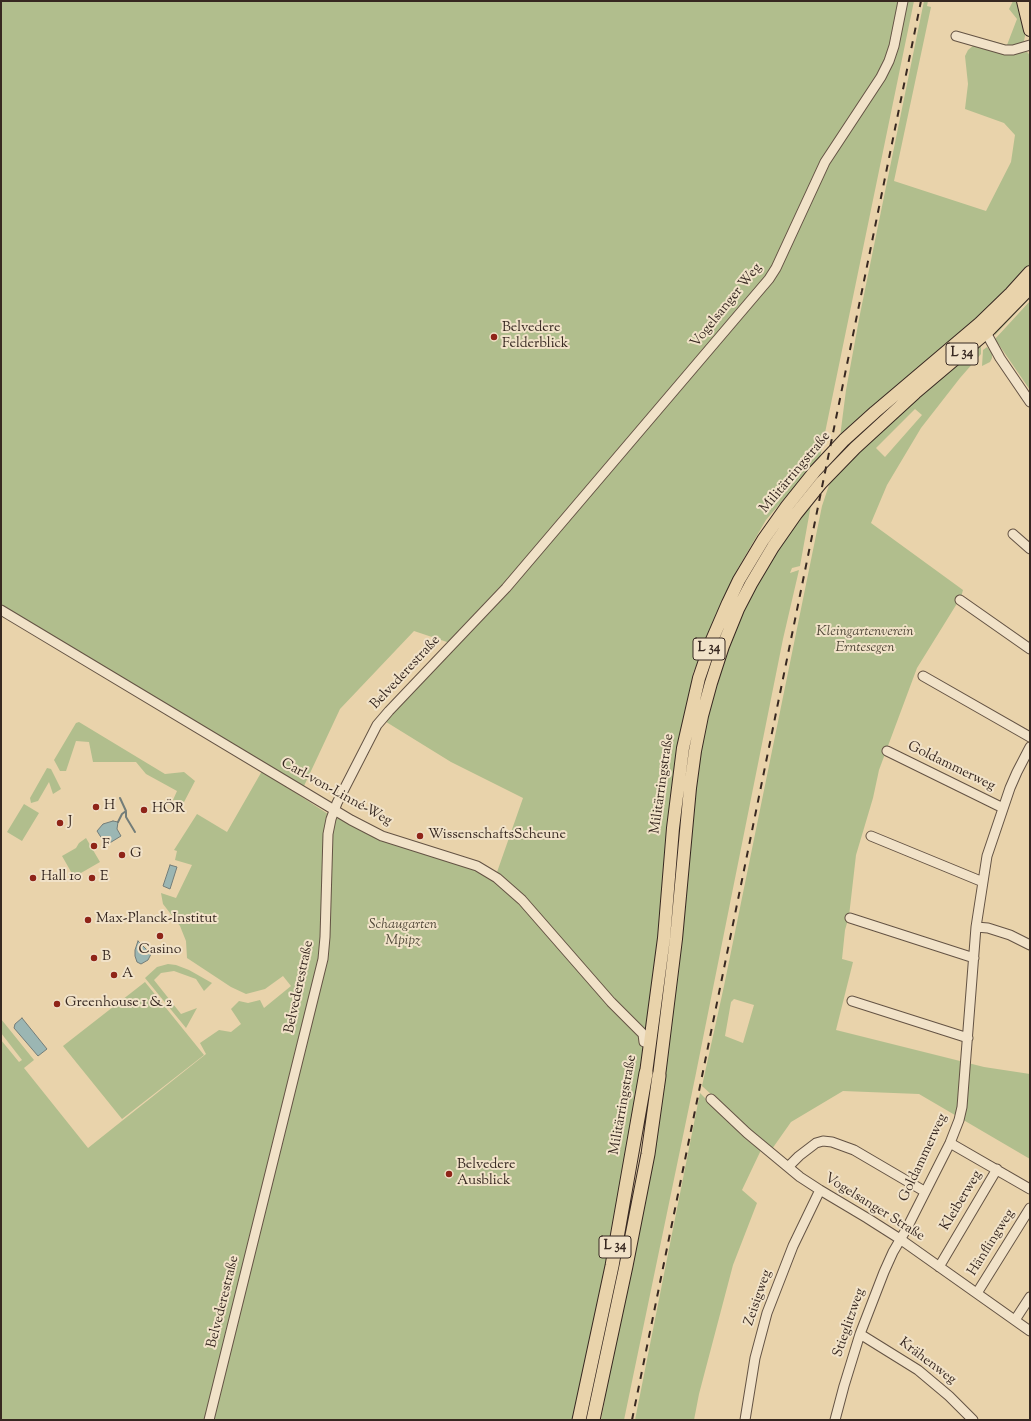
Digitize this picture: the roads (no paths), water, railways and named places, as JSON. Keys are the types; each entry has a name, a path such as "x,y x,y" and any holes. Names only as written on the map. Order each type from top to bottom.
{"highway":[{"name":"Militärringstraße","path":"579,1420 612,1266 646,1073"},
{"name":"Militärringstraße","path":"593,1420 648,1154 660,1076"}],"main road":[{"path":"1023,1 1030,30"},
{"name":"Militärringstraße","path":"660,1076 676,939 690,788 695,751 702,716 711,683 723,646 738,609 773,547 796,514 821,483 855,448 983,328 1030,272"},
{"name":"Militärringstraße","path":"646,1073 664,938 673,828 683,748 699,678 712,640 739,580 763,540 787,506 815,471 844,440 875,412 983,328 1030,288"}],"street":[{"name":"Vogelsanger Weg","path":"506,588 769,279 776,268 825,162 882,77 894,46 903,1"},
{"path":"956,36 1005,50 1013,50 1030,45"},
{"path":"983,328 1000,358 1030,402"},
{"path":"1013,534 1030,549"},
{"name":"Belvederestraße","path":"209,1420 323,959 328,834 334,810 377,725 389,710 506,588"},
{"path":"960,600 1030,649"},
{"name":"Carl-von-Linné-Weg","path":"1,610 334,810 382,836 477,866 497,878 522,900 611,1002 643,1034 644,1042"},
{"path":"923,676 1030,737"},
{"name":"Goldammerweg","path":"900,1239 950,1143 955,1132 962,1107 976,927 987,856 1017,772 1030,747"},
{"name":"Goldammerweg","path":"887,751 1003,808"},
{"path":"871,836 983,882"},
{"path":"850,918 974,958"},
{"path":"976,927 988,928 1010,935 1030,944"},
{"path":"852,1001 968,1038"},
{"name":"Vogelsanger Straße","path":"711,1099 747,1134 788,1167 820,1190 900,1239 1030,1331"},
{"path":"788,1167 799,1156 816,1144 832,1142 854,1150 924,1191"},
{"path":"950,1143 1030,1189"},
{"name":"Kleiberweg","path":"939,1267 997,1169"},
{"name":"Zeisigweg","path":"744,1420 755,1358 767,1313 793,1246 820,1190"},
{"name":"Hänflingweg","path":"977,1293 1030,1208"},
{"name":"Stieglitzweg","path":"835,1420 860,1334 884,1272 900,1239"},
{"path":"1015,1320 1030,1297"},
{"name":"Krähenweg","path":"860,1334 918,1370 949,1396 973,1420"}],"water":[{"path":"113,821 118,822 117,829 121,836 108,844 104,842 97,831 103,824"},
{"path":"170,865 177,867 170,889 163,886"},
{"path":"138,941 147,950 150,947 155,949 155,952 151,954 148,960 141,964 137,962 135,956"},
{"path":"22,1018 47,1049 38,1056 14,1028 15,1024"}],"waterway":[{"path":"118,822 122,814 126,811 120,798"},
{"path":"126,812 126,817 135,832"}],"railway":[{"path":"632,1420 921,1"}],"place":[{"name":"Belvedere Felderblick","path":"494,337"},
{"name":"H","path":"96,807"},
{"name":"HÖR","path":"144,810"},
{"name":"J","path":"60,823"},
{"name":"WissenschaftsScheune","path":"420,836"},
{"name":"F","path":"94,846"},
{"name":"G","path":"122,855"},
{"name":"Hall 10","path":"33,878"},
{"name":"E","path":"92,878"},
{"name":"Max-Planck-Institut","path":"88,920"},
{"name":"Casino","path":"160,936"},
{"name":"B","path":"94,958"},
{"name":"A","path":"114,975"},
{"name":"Greenhouse 1 & 2","path":"57,1004"},
{"name":"Belvedere Ausblick","path":"449,1174"}],"park label":[{"name":"Kleingartenverein Erntesegen","path":"865,642"},
{"name":"Schaugarten Mpipz","path":"403,934"}]}
